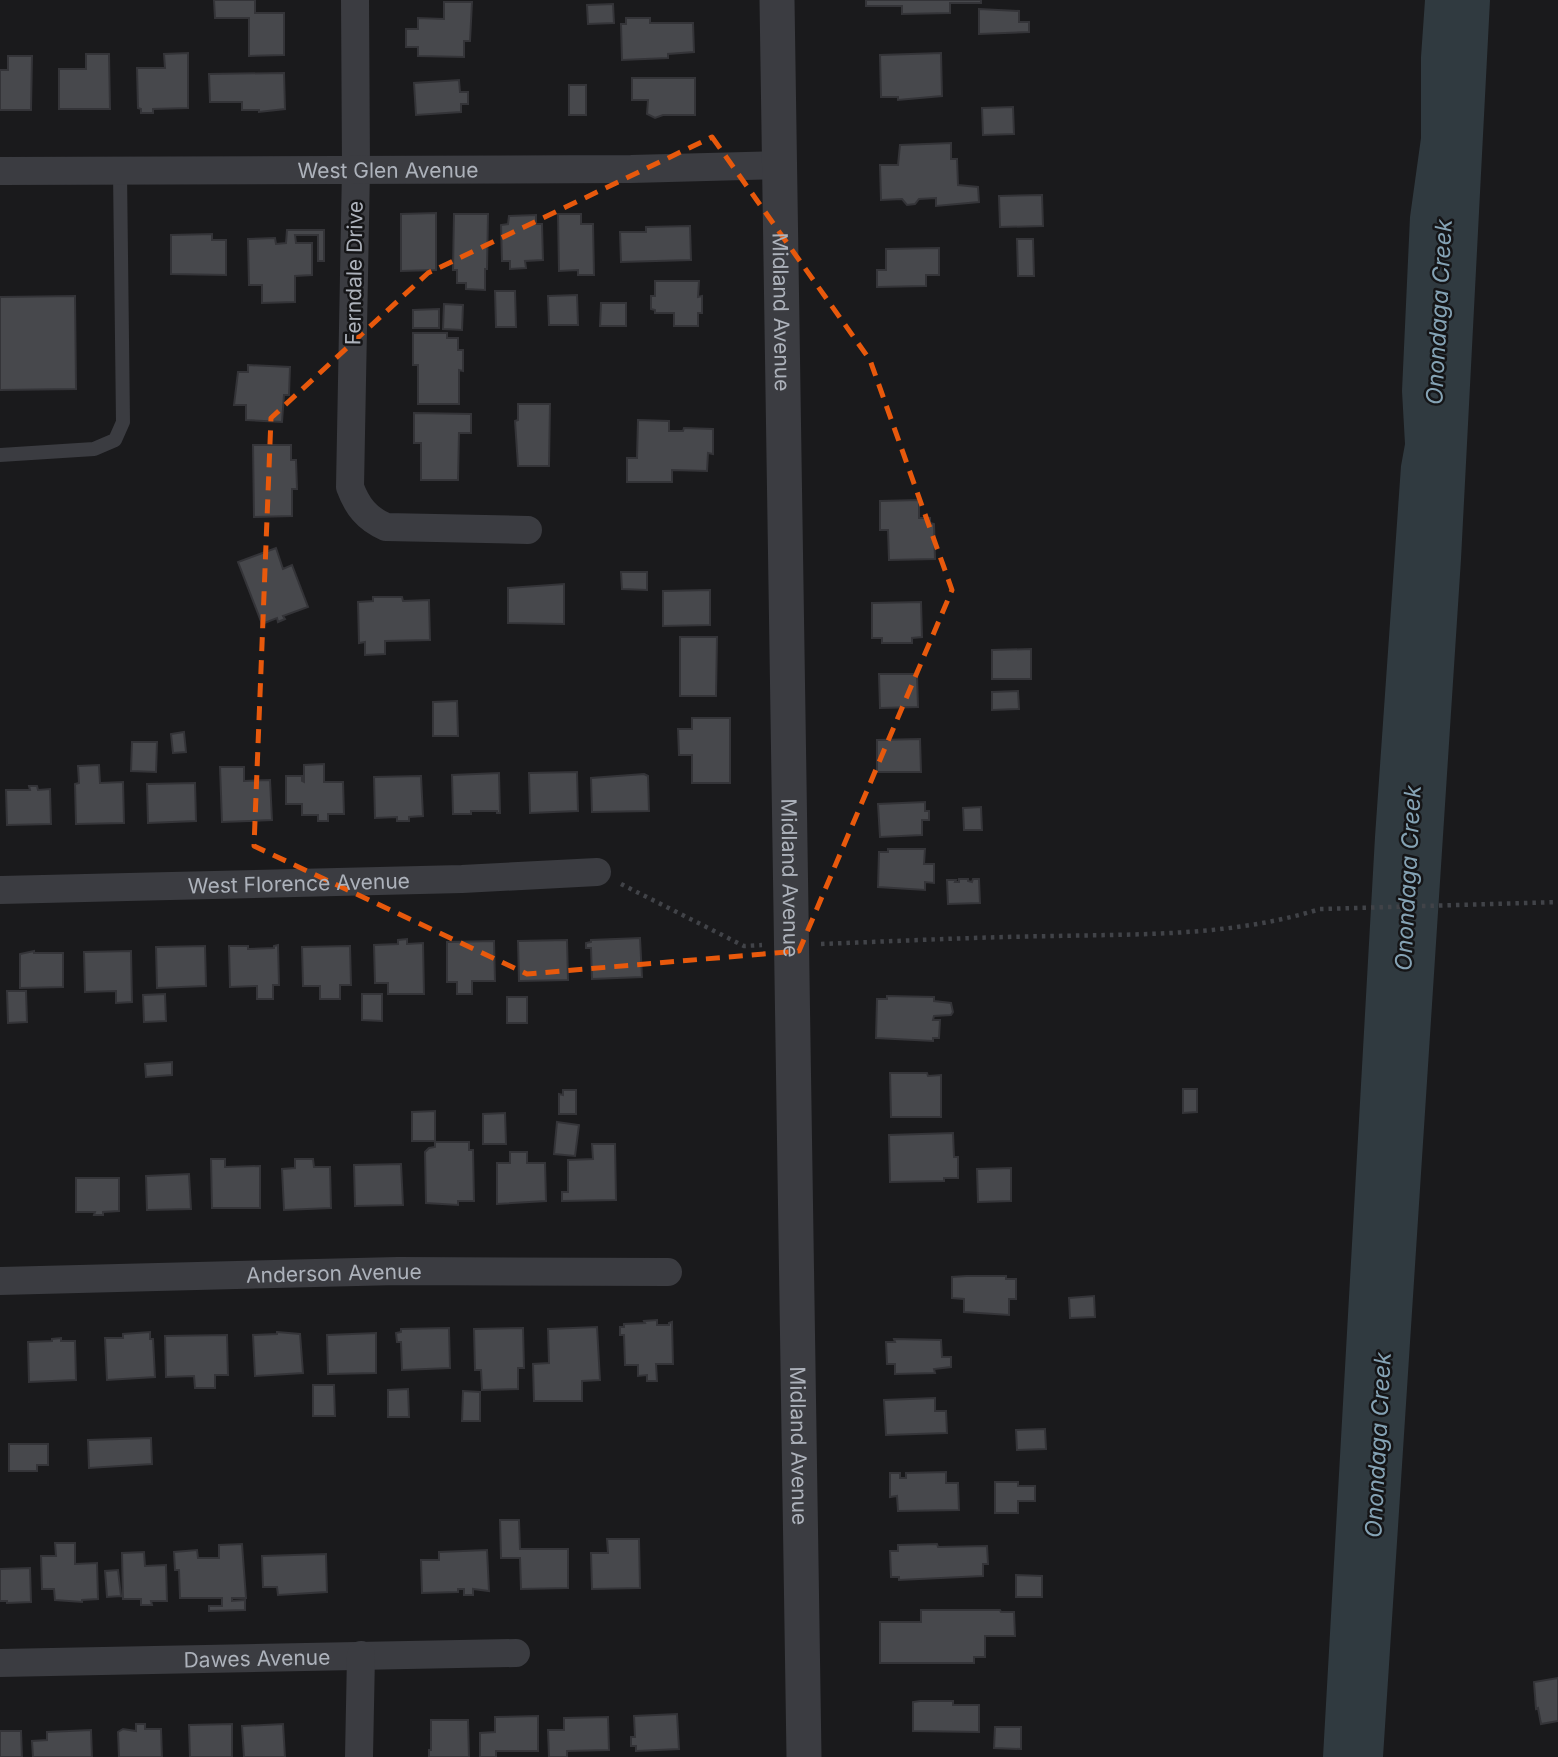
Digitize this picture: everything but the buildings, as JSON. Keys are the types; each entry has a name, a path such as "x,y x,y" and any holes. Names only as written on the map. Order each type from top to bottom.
{"street":[{"name":"Ferndale Drive","path":"355,0 356,169 350,487 356,504 375,522 386,527 528,530"},
{"name":"Midland Avenue","path":"777,0 804,1757"},
{"name":"West Glen Avenue","path":"0,171 631,169 778,164"},
{"name":"West Florence Avenue","path":"0,890 462,879 597,872"},
{"name":"Anderson Avenue","path":"0,1281 398,1271 668,1272"},
{"name":"Dawes Avenue","path":"0,1663 516,1653"},
{"path":"359,1757 362,1655"}],"lane":[{"path":"0,455 94,449 115,440 123,422 120,172"}],"path":[{"path":"597,872 744,946 770,946"},
{"path":"821,944 978,937 1201,933 1285,920 1320,909 1558,902"}],"highlighted area":[{"path":"712,137 870,360 952,590 799,951 527,974 254,846 271,418 428,273"}],"water":[{"name":"Onondaga Creek","path":"1425,0 1490,0 1461,559 1383,1757 1323,1757 1375,837 1401,466 1405,444 1402,391 1410,217 1421,138 1421,57"}]}
